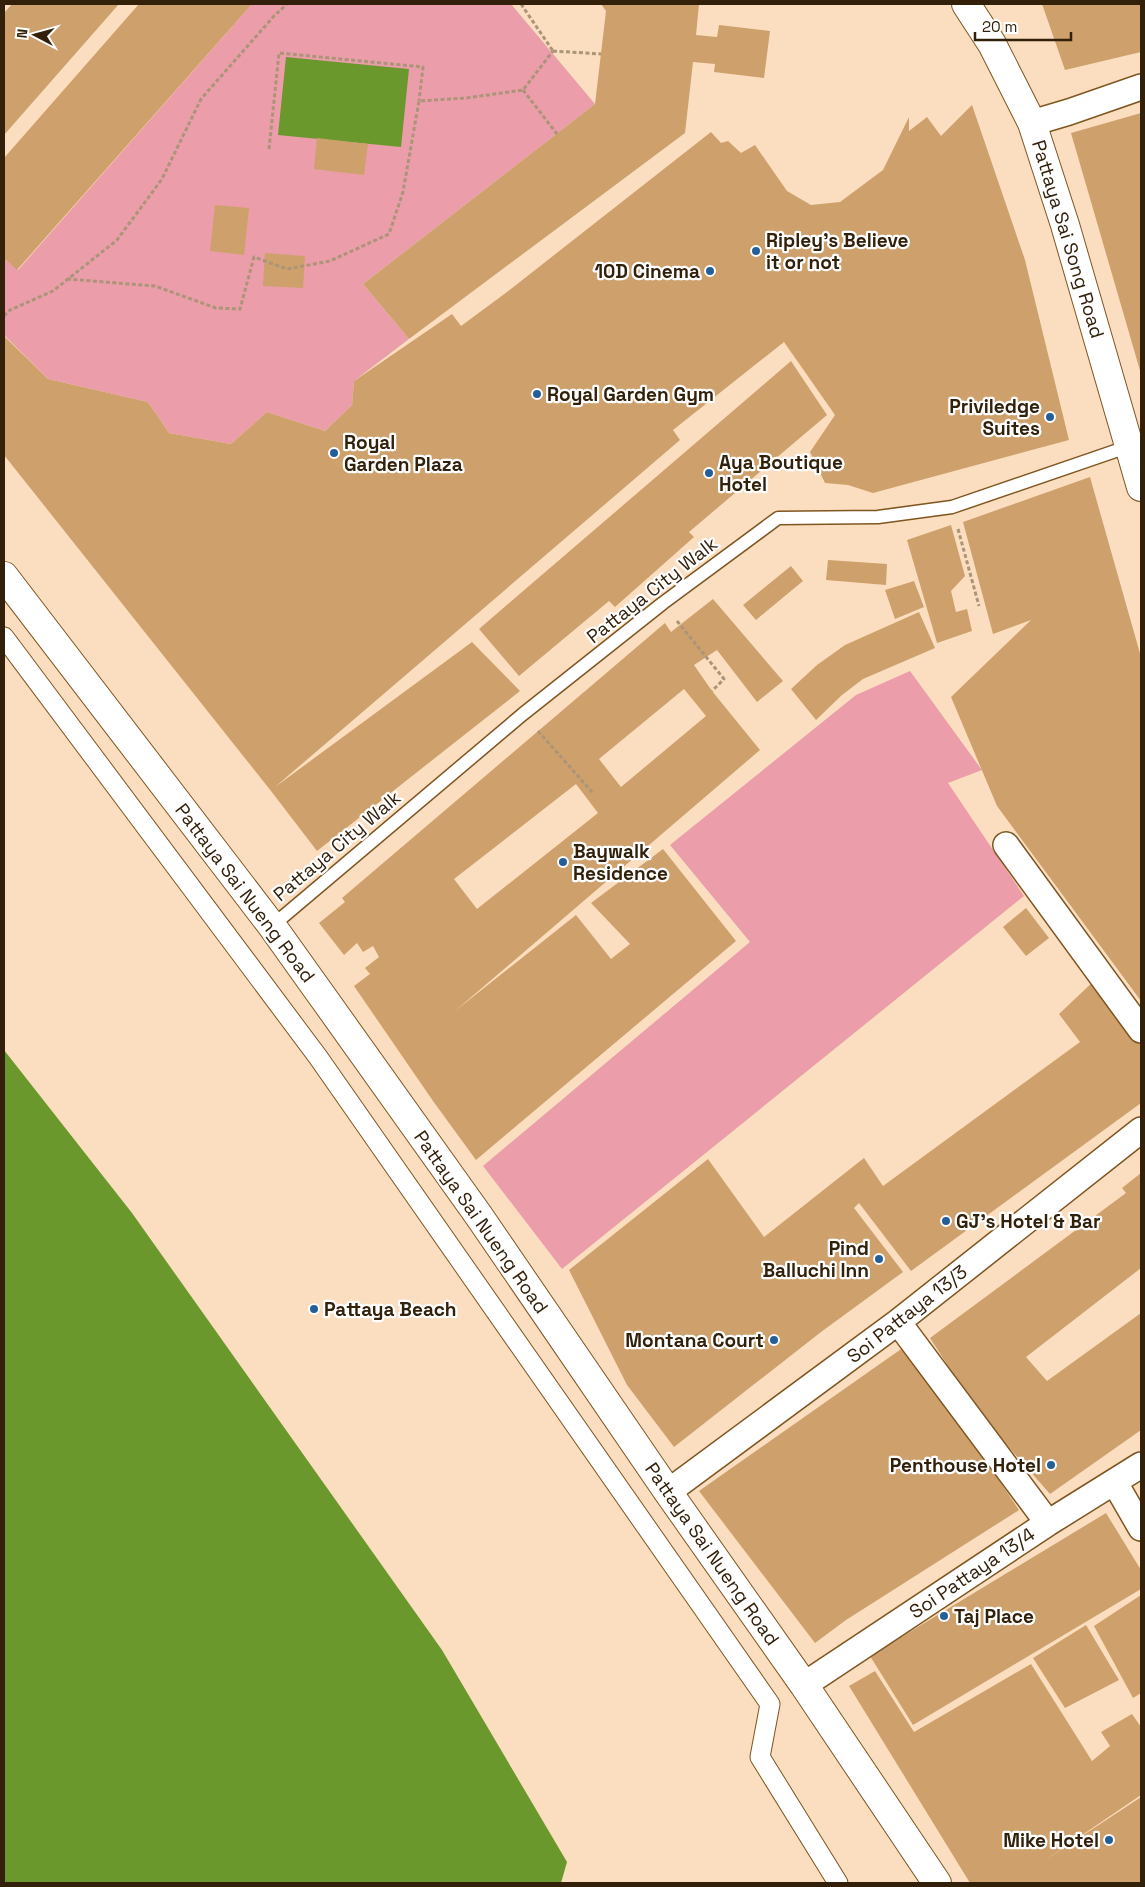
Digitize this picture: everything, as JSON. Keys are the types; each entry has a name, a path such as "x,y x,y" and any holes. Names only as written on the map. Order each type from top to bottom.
{"main road":[{"name":"Pattaya Sai Song Road","path":"966,4 992,44 1032,123 1065,225 1141,487"},
{"name":"Pattaya Sai Nueng Road","path":"4,576 272,926 479,1216 668,1492 804,1685 937,1883"}],"street":[{"path":"1032,123 1141,86"},
{"path":"4,637 318,1057 770,1704 760,1757 838,1883"},
{"path":"1006,845 1141,1030"},
{"name":"Soi Pattaya 13/3","path":"668,1492 898,1322 1141,1130"},
{"path":"898,1322 1048,1523"},
{"name":"Soi Pattaya 13/4","path":"804,1685 1048,1523 1115,1483 1141,1465"},
{"path":"1115,1483 1141,1528"}],"lane":[{"name":"Pattaya City Walk","path":"272,926 523,714 663,603 778,518 878,517 952,507 1130,446"}],"path":[{"path":"4,316 10,310 53,291 117,240 162,179 201,99 274,16 287,4"},
{"path":"521,4 553,51"},
{"path":"419,101 466,98 522,90 553,51"},
{"path":"553,51 601,54"},
{"path":"67,279 155,286 216,308 240,309 254,257 286,269 330,261 388,234 403,192 419,101 423,66 279,53 269,149"},
{"path":"522,90 557,134"},
{"path":"952,507 979,606"},
{"path":"663,603 724,680 712,691"},
{"path":"523,714 592,792"}],"shaded area":[{"path":"252,4 511,4 595,104 363,284 409,339 354,381 352,405 325,431 267,412 231,444 169,433 148,402 48,379 4,335 4,263 6,260 18,270"},
{"path":"286,57 409,69 401,147 278,135"},
{"path":"910,671 982,770 948,783 1024,896 562,1269 483,1166 750,942 670,845 856,695"},
{"path":"4,1050 132,1213 442,1650 567,1862 561,1883 4,1883"}],"building":[{"path":"12,4 119,4 4,135 4,13"},
{"path":"139,4 252,4 17,270 6,260 4,263 4,158"},
{"path":"601,4 699,4 696,35 717,37 719,25 770,31 764,78 714,72 715,64 693,62 685,133 409,339 363,284 595,104 606,11"},
{"path":"1042,4 1141,4 1141,52 1065,70"},
{"name":"Royal Garden Plaza","path":"972,105 1025,260 1069,440 873,493 848,485 825,483 810,452 835,415 784,342 673,430 680,440 275,787 472,642 520,691 317,851 4,455 4,336 48,379 148,402 169,433 231,444 267,412 325,431 352,405 354,381 452,314 461,326 711,132 721,143 728,141 741,153 755,145 787,191 811,205 840,202 883,170 909,117 909,131 927,117 941,136"},
{"path":"1141,113 1141,374 1071,133"},
{"path":"317,138 368,144 364,175 314,169"},
{"path":"215,205 249,208 244,255 210,251"},
{"path":"265,253 305,256 303,288 263,286"},
{"name":"Aya Boutique Hotel","path":"791,361 827,415 689,532 694,537 615,607 609,601 519,676 479,629"},
{"path":"1090,477 1141,657 1141,1001 997,806 951,697 1031,620 993,634 963,522"},
{"path":"951,525 965,576 951,591 956,612 967,609 972,631 937,643 907,540"},
{"path":"828,560 887,564 886,585 826,580"},
{"path":"791,566 803,581 756,620 743,605"},
{"path":"914,581 924,607 895,619 885,590"},
{"path":"713,599 783,681 757,702 717,650 694,665 712,691 760,750 455,1011 576,915 611,959 630,944 591,903 663,849 736,941 476,1160 354,986 370,974 365,968 379,957 373,946 363,952 357,943 344,955 319,923 345,902 342,898 665,623 671,632","holes":["684,689 706,716 621,787 599,759","576,784 598,813 477,909 454,879"]},
{"path":"919,612 935,648 863,679 842,695 816,720 791,689 817,665 845,645"},
{"path":"1026,908 1049,938 1026,956 1003,927"},
{"path":"1096,979 1141,1041 1141,1103 911,1271 859,1203 854,1208 903,1272 821,1332 674,1447 627,1385 569,1270 708,1159 764,1237 864,1158 883,1186 1080,1042 1059,1014"},
{"path":"1141,1173 1141,1268 1026,1357 1047,1381 1141,1313 1141,1430 1050,1494 984,1419 930,1338 1126,1193 1122,1188"},
{"path":"904,1347 962,1425 1019,1510 846,1620 815,1643 699,1491"},
{"path":"1106,1513 1141,1570 1141,1589 913,1725 870,1656"},
{"path":"1141,1595 1141,1693 1133,1698 1094,1626"},
{"path":"1086,1625 1119,1680 1065,1708 1033,1658"},
{"path":"1031,1664 1092,1761 1110,1746 1101,1732 1132,1714 1141,1727 1141,1795 1044,1861 1141,1797 1141,1883 970,1883 849,1686 875,1671 914,1732"}],"place":[{"name":"Ripley's Believe it or not","path":"756,251"},
{"name":"10D Cinema","path":"710,271"},
{"name":"Royal Garden Gym","path":"537,394"},
{"name":"Priviledge Suites","path":"1050,417"},
{"name":"Royal Garden Plaza","path":"334,453"},
{"name":"Aya Boutique Hotel","path":"709,473"},
{"name":"Baywalk Residence","path":"563,862"},
{"name":"GJ's Hotel & Bar","path":"946,1221"},
{"name":"Pind Balluchi Inn","path":"879,1259"},
{"name":"Pattaya Beach","path":"314,1309"},
{"name":"Montana Court","path":"774,1340"},
{"name":"Penthouse Hotel","path":"1051,1465"},
{"name":"Taj Place","path":"944,1616"},
{"name":"Mike Hotel","path":"1109,1840"}]}
